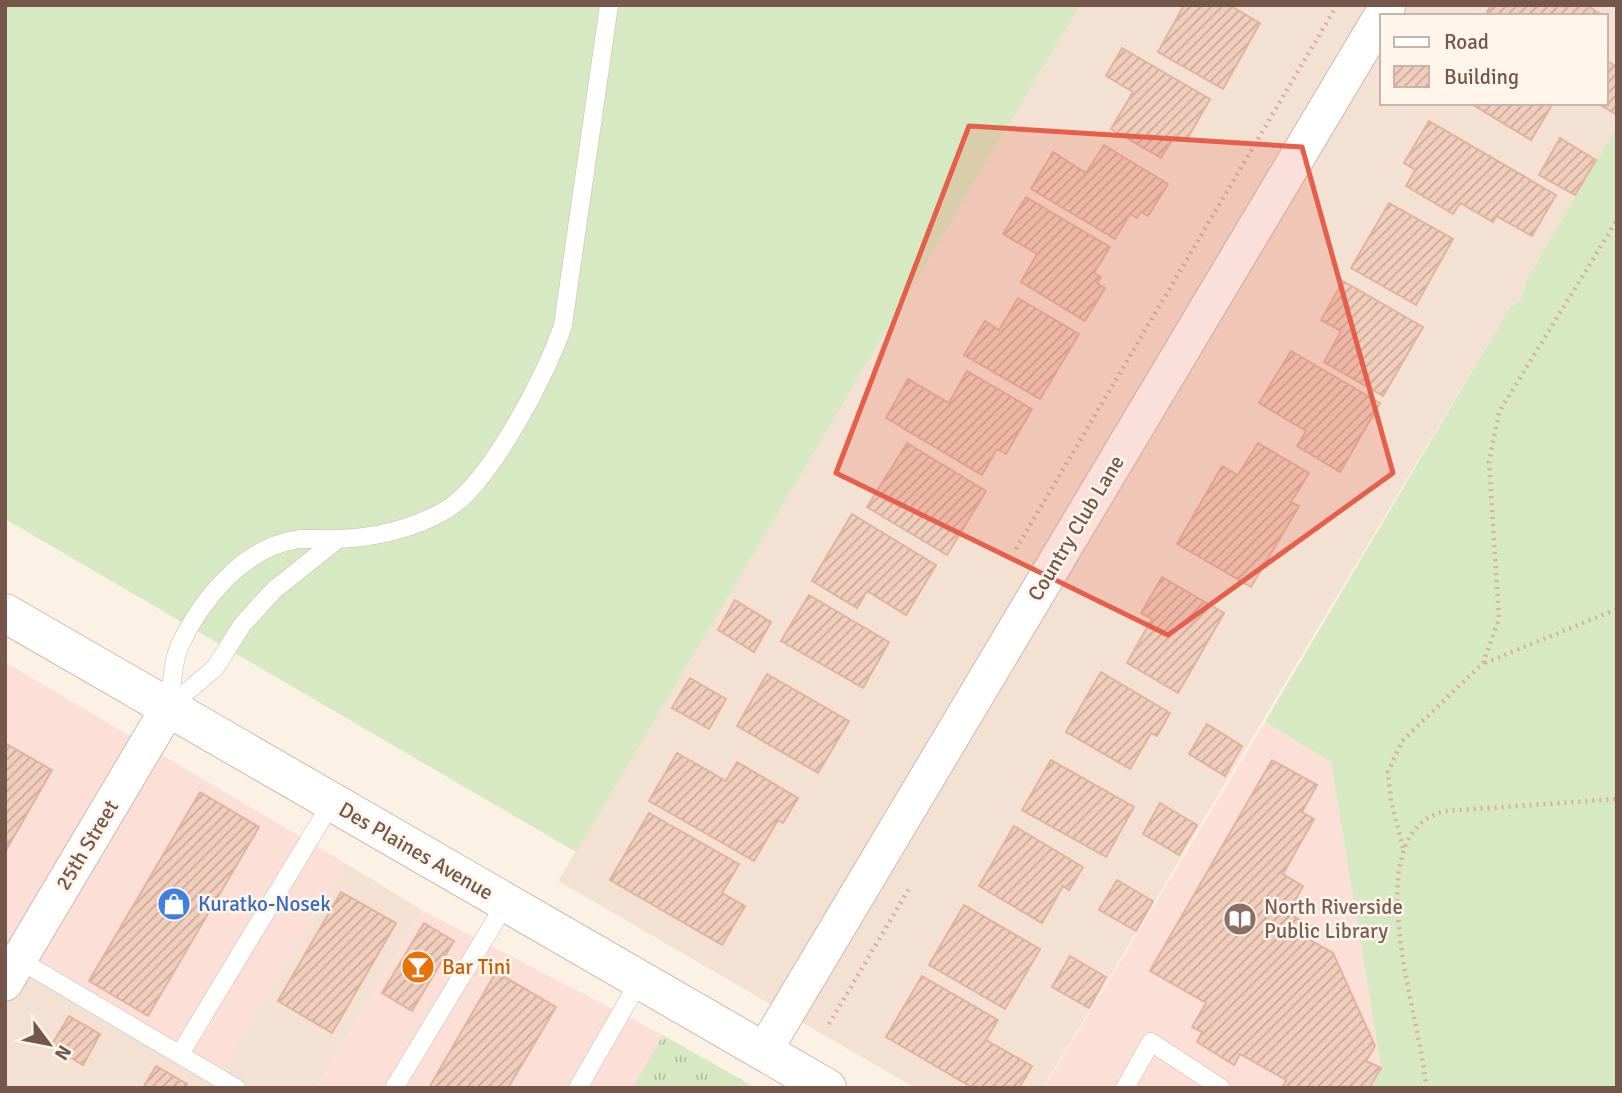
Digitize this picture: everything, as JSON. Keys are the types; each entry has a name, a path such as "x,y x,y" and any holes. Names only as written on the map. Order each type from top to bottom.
{"main road":[{"name":"Des Plaines Avenue","path":"5,613 827,1088"}],"street":[{"name":"Country Club Lane","path":"764,1051 1380,18"},
{"name":"25th Street","path":"10,965 169,708"}],"lane":[{"path":"169,708 179,647 215,592 233,572 254,556 293,540 338,539 399,530 423,522 464,496 488,469 549,361 562,326 609,5"},
{"path":"169,708 215,668 242,625 274,590 338,539"},
{"path":"180,1054 332,802"},
{"path":"394,1088 506,903"},
{"path":"10,965 180,1054 236,1088"},
{"path":"578,1088 640,980"},
{"path":"1125,1088 1151,1042 1221,1088"}],"path":[{"path":"1014,551 1338,5"},
{"path":"1483,663 1499,619 1489,461 1499,412 1617,220"},
{"path":"1426,1088 1420,1040 1402,956 1398,876 1403,848 1388,772 1402,741 1483,663 1617,609"},
{"path":"1403,848 1419,823 1431,815 1445,811 1617,799"}],"highlighted area":[{"path":"969,126 1302,147 1393,473 1168,635 836,473"}],"shaded area":[{"path":"1080,5 1617,5 1617,126 1526,280 1522,299 1510,307 1043,1088 915,1088 558,881"},
{"path":"5,662 345,863 217,1079 5,954"},
{"path":"1265,722 1331,761 1381,1068 1369,1088 1044,1088"},
{"path":"345,863 422,910 316,1088 5,1088 5,954 217,1078"},
{"path":"422,910 663,1035 632,1088 316,1088"}],"green space":[{"path":"5,5 1080,5 576,852 5,519"},
{"path":"1617,126 1617,1088 1369,1088 1381,1068 1331,762 1265,722 1510,307 1522,299 1526,280"},
{"path":"663,1035 756,1088 632,1088"}],"building":[{"path":"1184,5 1229,5 1260,23 1223,89 1158,52"},
{"path":"1491,5 1586,5 1601,14 1490,14 1487,12"},
{"path":"1122,48 1210,99 1186,141 1175,135 1161,158 1111,129 1133,92 1106,76"},
{"path":"1608,61 1617,67 1617,115 1600,105 1608,105"},
{"path":"1473,105 1552,105 1531,140"},
{"path":"1429,121 1556,195 1532,236 1496,216 1493,222 1460,203 1453,214 1406,186 1415,170 1404,163"},
{"path":"1560,138 1596,160 1575,195 1539,175"},
{"path":"1104,145 1168,184 1148,216 1141,212 1137,218 1130,214 1115,239 1031,189 1053,152 1086,173"},
{"path":"1026,197 1110,247 1094,273 1101,277 1097,283 1105,288 1085,321 1021,282 1037,254 1003,234"},
{"path":"1389,203 1453,239 1416,305 1351,268"},
{"path":"1343,281 1423,327 1383,396 1324,362 1341,331 1321,320"},
{"path":"1018,298 1079,334 1040,399 964,355 985,321 999,330"},
{"path":"1291,351 1380,403 1340,472 1297,446 1306,431 1259,403"},
{"path":"967,371 1032,409 1006,454 997,449 982,475 886,418 908,379 949,403"},
{"path":"907,443 986,491 947,555 867,507"},
{"path":"1258,443 1309,473 1291,502 1299,506 1251,587 1177,544 1222,466 1238,475"},
{"path":"852,514 936,565 906,615 867,591 857,608 812,581"},
{"path":"1162,577 1224,613 1178,693 1127,663 1152,619 1141,613"},
{"path":"809,595 889,642 863,688 781,641"},
{"path":"735,600 771,622 754,652 718,630"},
{"path":"1101,672 1170,713 1157,736 1151,733 1130,769 1066,732"},
{"path":"767,674 849,721 818,773 737,726"},
{"path":"690,678 726,699 709,729 672,708"},
{"path":"1207,724 1242,746 1225,776 1189,754"},
{"path":"5,743 52,770 5,852"},
{"path":"677,753 726,781 737,762 798,798 783,823 778,820 754,861 649,801"},
{"path":"1051,760 1134,807 1106,857 1022,810"},
{"name":"North Riverside Public Library","path":"1272,760 1317,785 1302,812 1314,819 1283,874 1303,886 1288,913 1311,926 1305,937 1333,953 1375,1046 1366,1061 1381,1068 1369,1088 1282,1088 1286,1080 1240,1054 1234,1065 1197,1042 1202,1032 1192,1027 1206,1003 1150,971"},
{"name":"Kuratko-Nosek","path":"200,792 259,827 148,1016 89,981"},
{"path":"1160,803 1197,825 1179,855 1143,834"},
{"path":"649,813 739,864 722,893 745,906 722,945 610,880"},
{"path":"1014,826 1083,867 1069,890 1063,886 1042,923 979,886"},
{"path":"1117,880 1153,901 1136,931 1099,910"},
{"path":"341,892 396,923 332,1033 278,1001"},
{"path":"964,905 1040,949 1005,1009 929,965"},
{"name":"Bar Tini","path":"424,923 454,941 412,1011 382,993"},
{"path":"1070,956 1106,977 1089,1008 1052,987"},
{"path":"496,972 556,1007 508,1088 429,1088"},
{"path":"922,976 998,1020 986,1040 1032,1066 1019,1088 973,1088 886,1037"},
{"path":"69,1016 100,1034 83,1065 51,1046"},
{"path":"156,1066 187,1084 185,1088 143,1088"}],"place":[{"name":"Kuratko-Nosek","path":"174,904"},
{"name":"North Riverside Public Library","path":"1240,919"},
{"name":"Bar Tini","path":"418,967"}]}
